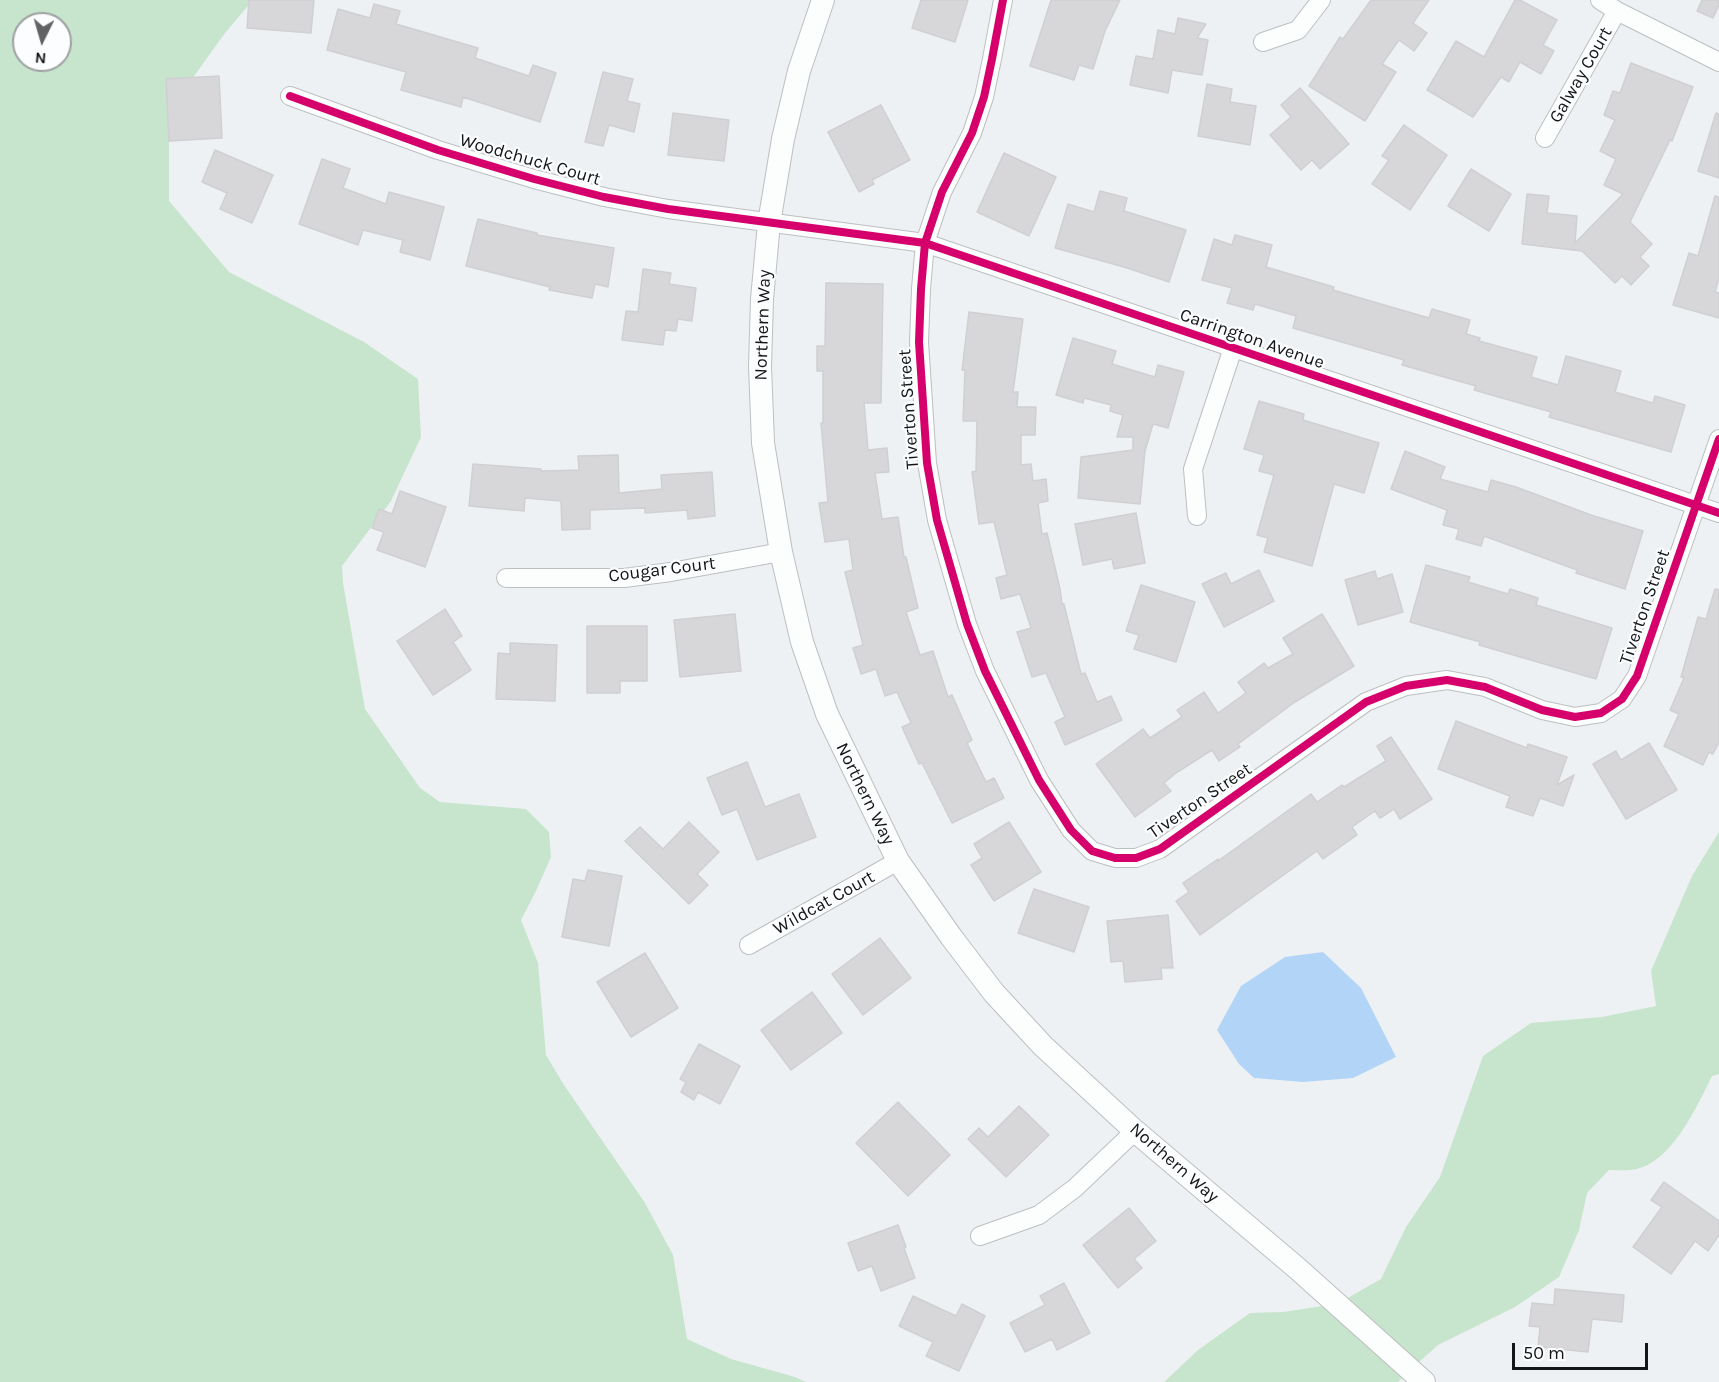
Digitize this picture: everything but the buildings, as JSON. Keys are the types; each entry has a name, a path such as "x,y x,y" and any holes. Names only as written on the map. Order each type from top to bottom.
{"street":[{"name":"Northern Way","path":"823,0 799,71 783,140 769,223 762,299 760,366 764,443 781,552 802,642 827,714 898,861 994,993 1043,1046 1135,1131 1416,1375"},
{"name":"Tiverton Street","path":"1003,0 984,97 972,133 942,192 926,243 919,342 927,464 937,520 967,624 985,671 1039,780 1071,830 1092,850 1114,858 1136,858 1160,849 1366,702 1406,686 1447,680 1485,687 1542,710 1575,717 1601,713 1622,699 1637,676 1719,439"},
{"path":"1263,42 1298,30 1322,0"},
{"path":"1600,0 1617,11 1719,62"},
{"name":"Galway Court","path":"1545,138 1617,11"},
{"name":"Woodchuck Court","path":"290,96 438,150 534,179 668,209 769,223"},
{"name":"Carrington Avenue","path":"769,223 926,243 1719,513"},
{"path":"1197,516 1193,469 1233,348"},
{"name":"Cougar Court","path":"506,578 624,578 781,552"},
{"name":"Wildcat Court","path":"749,945 898,861"},
{"path":"980,1236 1040,1215 1075,1188 1135,1131"}],"green space":[{"path":"0,0 253,0 225,33 169,111 169,201 229,272 364,342 418,379 421,437 391,501 342,566 365,709 420,788 440,802 526,809 549,832 551,857 521,920 538,963 546,1055 645,1203 673,1255 687,1339 731,1359 806,1382 0,1382"},
{"path":"1719,832 1719,1074 1712,1076 1691,1116 1673,1144 1662,1155 1650,1164 1637,1169 1609,1170 1587,1193 1579,1230 1559,1277 1515,1307 1438,1345 1418,1363 1346,1299 1381,1279 1406,1227 1440,1177 1483,1056 1531,1023 1602,1017 1656,1006 1651,971 1692,876"},
{"path":"1323,1306 1403,1377 1398,1382 1164,1382 1198,1350 1250,1313 1283,1312"}],"water":[{"path":"1323,952 1361,988 1396,1057 1353,1078 1303,1082 1254,1078 1239,1064 1217,1030 1241,986 1285,957"}],"cycle path":[{"path":"1003,0 984,97 972,133 942,192 925,243 919,342 927,463 937,520 967,624 985,671 1039,780 1071,830 1092,851 1115,858 1136,858 1160,849 1366,702 1406,686 1447,680 1485,687 1542,710 1575,717 1601,713 1622,699 1637,676 1719,439"},
{"path":"290,96 438,150 604,197 668,209 925,243 1719,513"}]}
